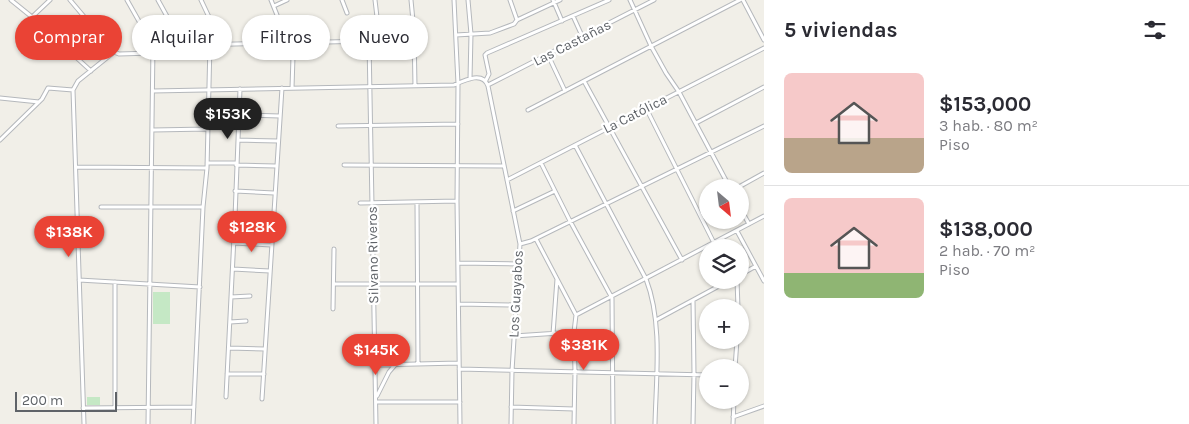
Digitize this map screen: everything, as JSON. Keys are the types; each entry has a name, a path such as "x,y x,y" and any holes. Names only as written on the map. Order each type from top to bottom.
{"street":[{"path":"11,0 30,15"},
{"path":"34,15 50,0"},
{"path":"70,0 83,15"},
{"path":"127,0 135,15"},
{"path":"158,0 166,15"},
{"path":"201,0 208,15"},
{"path":"271,0 277,15"},
{"path":"274,6 287,0"},
{"path":"342,0 347,13"},
{"name":"Silvano Riveros","path":"375,0 377,15"},
{"path":"411,0 412,15"},
{"path":"454,0 458,84 457,201 460,424"},
{"path":"468,0 471,34 470,78"},
{"path":"510,0 517,20"},
{"path":"456,35 490,33 514,24 517,20 560,0"},
{"path":"153,91 454,85 470,78 486,80 489,74 487,53 609,0"},
{"path":"630,0 651,46 679,92 725,179"},
{"name":"Las Castañas","path":"488,85 654,0"},
{"path":"528,110 741,0 764,40"},
{"path":"554,2 562,21"},
{"path":"573,16 583,38"},
{"name":"La Católica","path":"507,180 764,48"},
{"path":"548,55 565,91"},
{"path":"79,60 91,71"},
{"path":"84,424 74,90 78,81 104,60"},
{"path":"148,424 153,60"},
{"path":"193,424 203,207 207,168 209,60"},
{"path":"292,88 293,60"},
{"name":"Silvano Riveros","path":"370,60 376,424"},
{"path":"415,60 415,86"},
{"name":"Los Guayabos","path":"486,80 520,244 512,371 511,424"},
{"path":"584,81 682,260"},
{"path":"696,123 764,87"},
{"path":"0,140 42,99 48,88 74,90"},
{"path":"262,399 282,88"},
{"path":"226,397 236,217 240,89"},
{"path":"0,98 39,102"},
{"path":"646,108 712,239"},
{"path":"239,115 280,116"},
{"path":"338,126 458,124"},
{"path":"520,244 536,239 764,126"},
{"path":"153,130 208,129"},
{"path":"238,140 278,141"},
{"path":"575,145 646,279 653,301 656,320 655,424"},
{"path":"207,163 276,166"},
{"path":"540,163 612,298 613,424"},
{"path":"344,165 504,166"},
{"path":"76,167 207,168"},
{"path":"749,181 764,173"},
{"path":"236,191 274,193"},
{"path":"513,211 555,191"},
{"path":"360,203 457,201"},
{"path":"417,202 418,364"},
{"path":"101,207 203,207"},
{"path":"749,224 764,216"},
{"path":"236,217 273,218"},
{"path":"721,239 737,230 764,281"},
{"path":"536,239 576,315 574,332 574,424"},
{"path":"234,243 271,245"},
{"path":"333,309 334,249"},
{"path":"576,315 612,298 699,251"},
{"path":"458,263 519,264"},
{"path":"749,270 756,266"},
{"path":"233,269 270,271"},
{"path":"553,334 557,278"},
{"path":"79,280 200,287"},
{"path":"115,282 115,408"},
{"path":"334,284 458,284"},
{"path":"656,320 713,289"},
{"path":"231,296 250,296"},
{"path":"692,300 693,424"},
{"path":"459,304 516,305"},
{"path":"230,322 246,321"},
{"path":"514,336 574,332"},
{"path":"229,348 265,349"},
{"path":"375,364 459,363"},
{"path":"395,364 382,385 376,400 460,402"},
{"path":"459,369 699,374"},
{"path":"227,374 264,374"},
{"path":"733,417 764,406"},
{"path":"83,408 194,407"},
{"path":"511,407 574,409"},
{"path":"733,409 733,424"}],"green space":[{"path":"153,292 170,292 170,324 153,324"},
{"path":"87,397 100,397 100,405 87,405"}]}
